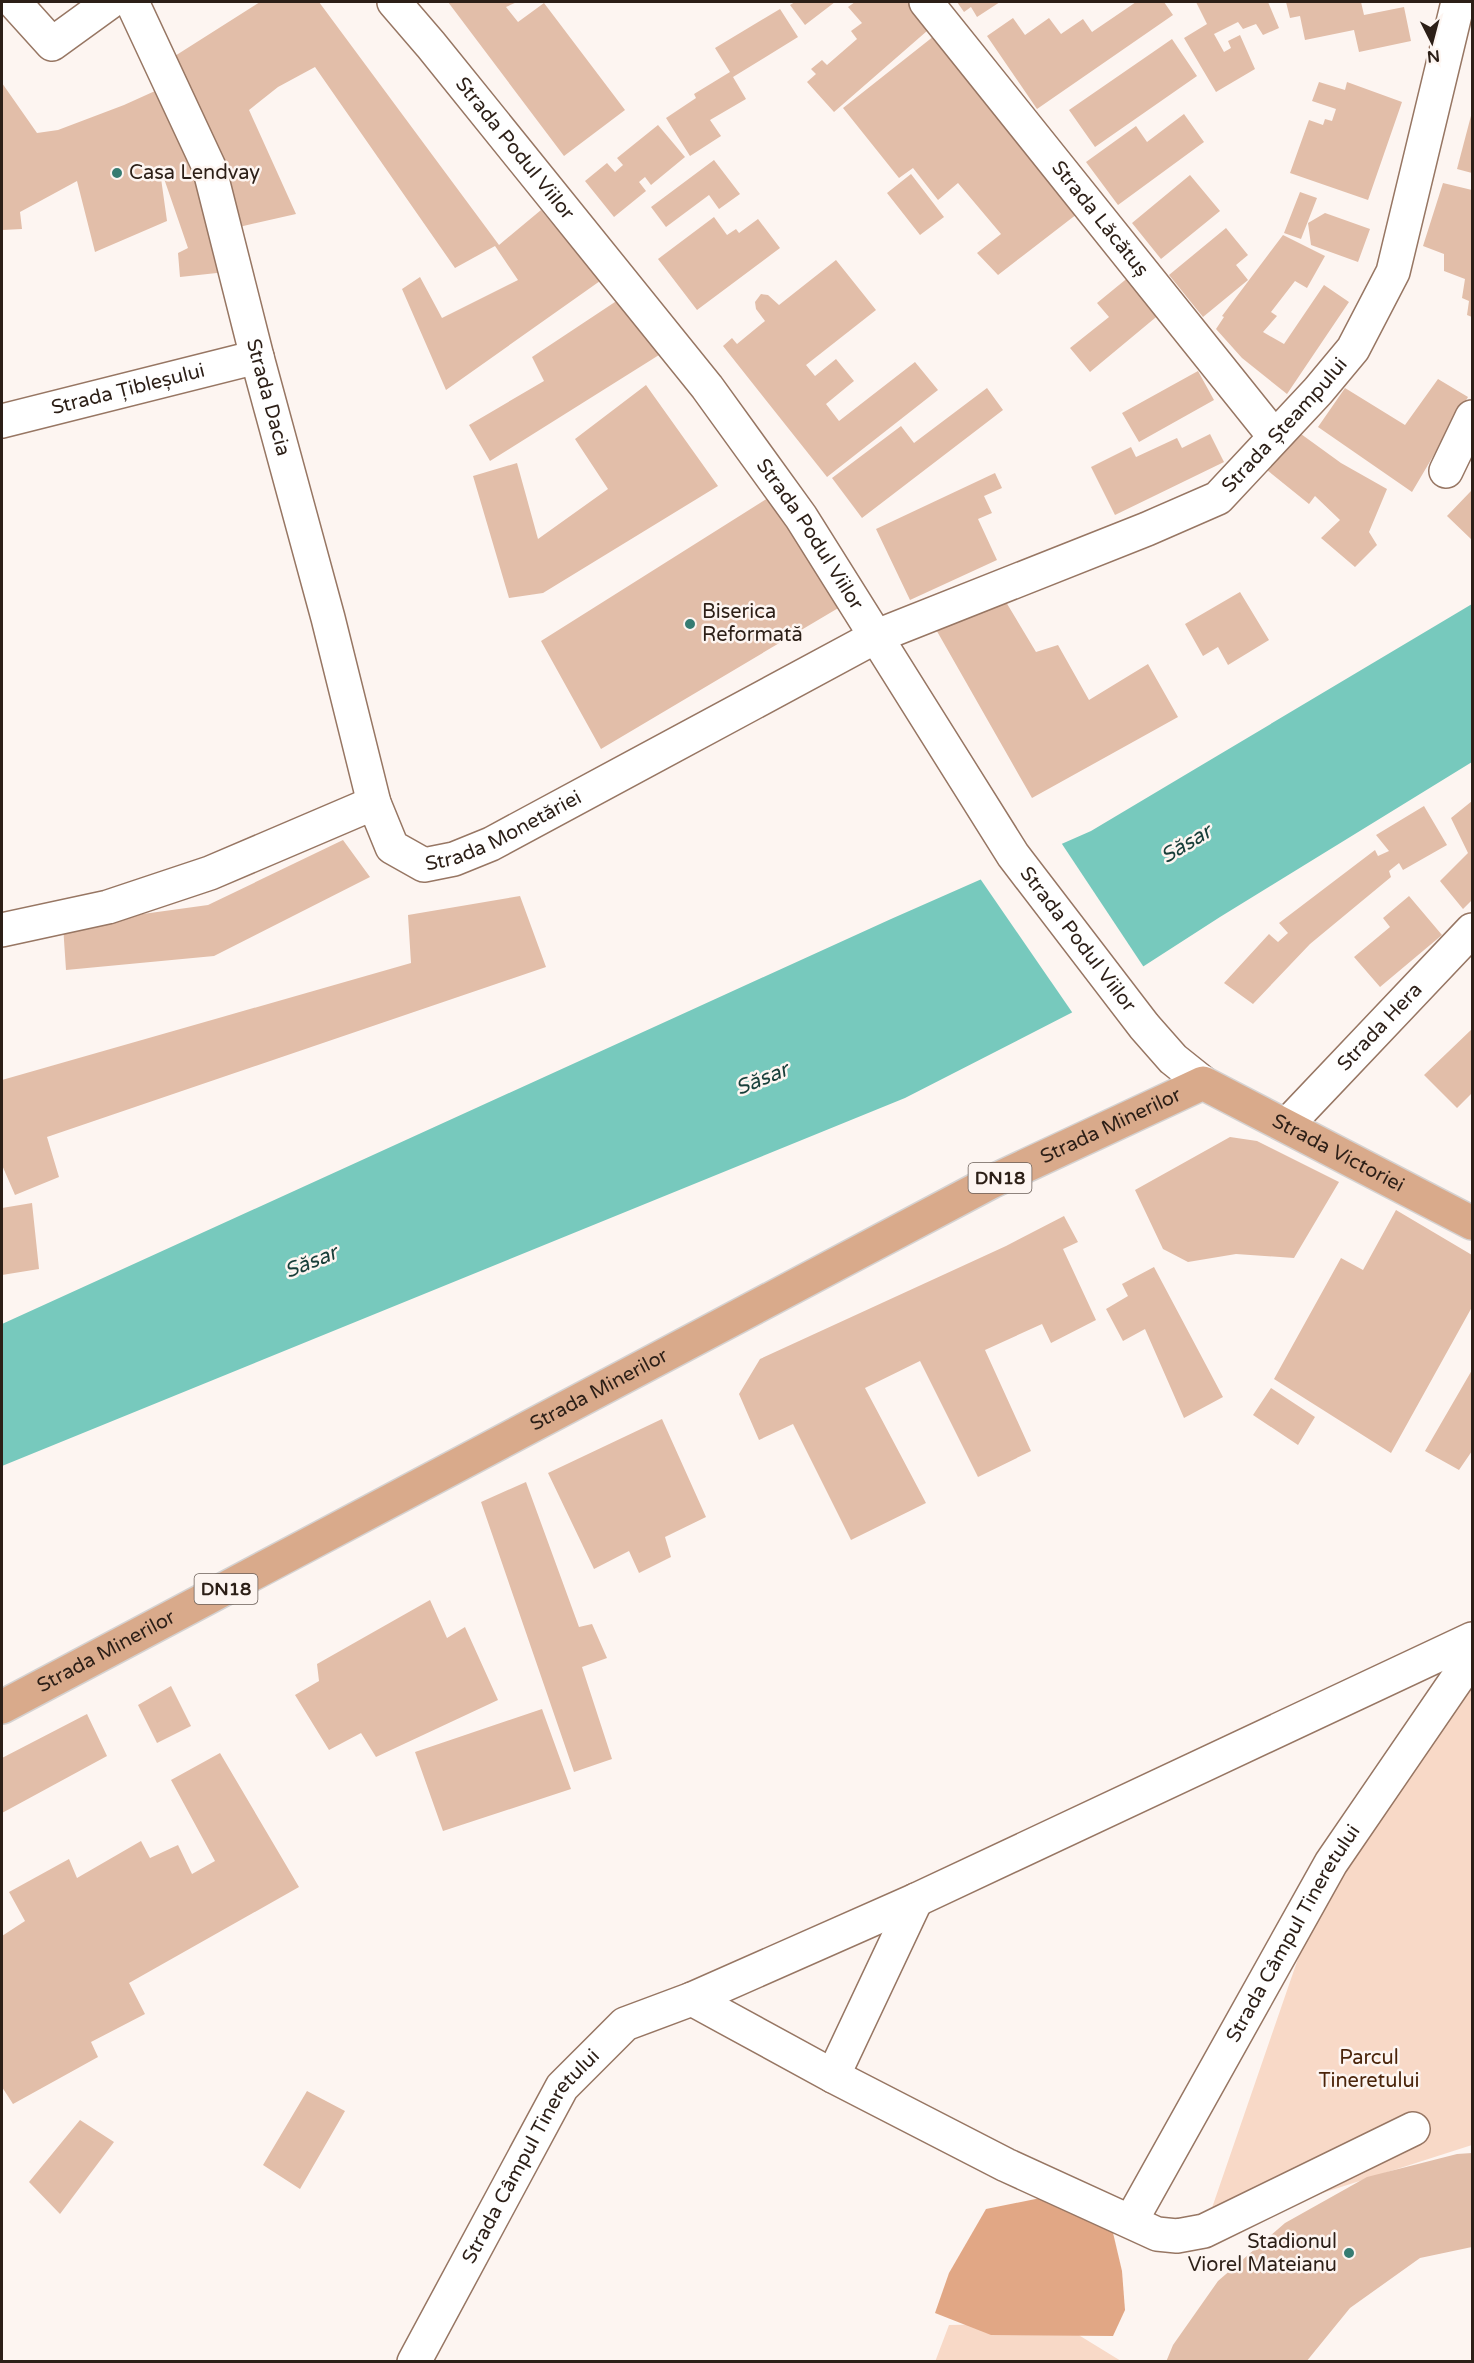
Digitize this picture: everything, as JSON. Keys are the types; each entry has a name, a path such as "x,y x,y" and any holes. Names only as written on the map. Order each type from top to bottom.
{"main road":[{"name":"Strada Victoriei","path":"1203,1083 1473,1223"},
{"name":"Strada Minerilor","path":"2,1707 992,1182 1203,1083"}],"street":[{"path":"14,2 52,44 110,2"},
{"name":"Strada Dacia","path":"132,2 208,167 328,618 374,803"},
{"name":"Strada Podul Viilor","path":"394,2 707,387 801,517 1013,855 1144,1026 1173,1059 1203,1083"},
{"name":"Strada Lăcătuș","path":"926,2 1274,436"},
{"name":"Strada Șteampului","path":"877,636 1147,529 1218,498 1274,436 1318,392 1353,349 1393,272 1458,2"},
{"name":"Strada Țibleșului","path":"2,421 257,357"},
{"path":"1446,471 1473,417"},
{"name":"Strada Monetăriei","path":"374,803 392,847 424,865 454,859 491,844 877,636"},
{"path":"2,930 108,907 210,873 374,803"},
{"name":"Strada Hera","path":"1287,1125 1473,930"},
{"name":"Strada Câmpul Tineretului","path":"414,2361 562,2087 625,2024 692,1999 916,1900 1473,1639"},
{"name":"Strada Câmpul Tineretului","path":"1131,2221 1331,1863 1473,1657"},
{"path":"833,2076 916,1900"},
{"path":"692,1999 833,2076 1006,2165 1157,2235 1178,2236 1204,2231 1413,2129"}],"green space":[{"name":"Parcul Tineretului","path":"1472,1655 1472,2145 1204,2231 1331,1863"},
{"path":"1059,2323 1121,2361 935,2362 949,2325"}],"shaded area":[{"path":"1060,2194 1110,2220 1122,2271 1125,2310 1113,2336 991,2335 935,2313 949,2273 986,2209"}],"water":[{"name":"Săsar","path":"1472,604 1472,762 1220,917 1071,1013 905,1098 2,1466 2,1324 891,919 1091,831"}],"pier":[{"path":"1060,841 1145,969 1074,1015 979,877"}],"building":[{"path":"260,2 319,2 499,245 541,210 600,281 446,390 402,289 420,277 442,318 518,280 495,246 455,268 315,67 278,87 249,110 296,214 239,227 167,61"},
{"path":"448,2 517,2 506,7 518,22 544,3 625,110 564,156"},
{"path":"795,2 835,2 805,25 790,5"},
{"path":"855,2 917,2 935,24 834,112 807,82 816,74 811,69 822,60 827,65 857,39 851,31 862,23 848,7"},
{"path":"957,2 1000,2 977,17 971,7 964,12"},
{"path":"1136,2 1164,2 1173,15 1037,109 987,36 1013,18 1025,35 1049,18 1061,34 1083,19 1092,32"},
{"path":"1196,2 1268,2 1279,28 1263,35 1256,24 1243,29 1238,22 1214,34 1224,52 1231,48 1228,41 1240,35 1255,69 1216,92 1184,38 1207,24"},
{"path":"1286,2 1361,2 1364,15 1404,7 1411,41 1359,52 1354,30 1305,40 1300,16 1290,18"},
{"path":"780,9 798,37 733,77 746,99 710,120 721,136 690,156 666,118 696,98 694,94 730,72 715,48"},
{"path":"934,36 990,106 988,107 1077,214 998,275 977,253 1001,234 958,183 938,200 913,168 899,178 843,108"},
{"path":"1172,39 1197,76 1095,147 1069,110"},
{"path":"1319,82 1345,90 1347,82 1402,102 1368,200 1290,173 1309,120 1323,125 1325,119 1332,121 1336,109 1312,101"},
{"path":"2,83 37,133 58,130 155,91 192,153 226,272 180,277 178,253 188,248 159,164 167,221 95,252 77,181 20,212 22,229 2,230"},
{"path":"1472,112 1472,173 1457,169"},
{"path":"1184,114 1204,142 1118,205 1086,162 1136,126 1147,142"},
{"path":"658,125 685,157 651,185 645,177 639,182 646,191 614,217 585,181 607,163 615,172 623,165 617,158"},
{"path":"714,160 740,194 719,209 709,195 666,227 651,207"},
{"path":"911,174 944,217 920,235 887,193"},
{"path":"1190,175 1220,211 1161,259 1132,223"},
{"path":"1443,183 1472,190 1472,317 1467,315 1469,301 1462,298 1465,279 1444,271 1444,254 1423,246"},
{"path":"1300,192 1317,198 1301,239 1284,233"},
{"path":"1325,213 1370,229 1358,262 1311,245 1308,223"},
{"path":"714,217 727,235 736,229 739,233 758,219 780,248 697,310 658,259"},
{"path":"1226,228 1248,255 1236,265 1248,280 1203,317 1169,275"},
{"path":"1283,235 1325,256 1307,288 1295,281 1271,312 1277,316 1263,332 1284,344 1324,285 1349,302 1287,394 1242,358 1216,329 1224,317 1222,316"},
{"path":"836,260 876,310 806,365 815,376 836,359 854,381 826,404 839,421 915,362 938,390 827,477 723,346 732,338 737,344 765,321 756,309 755,302 761,294 768,295 779,305"},
{"path":"1130,276 1161,313 1090,372 1070,348 1109,317 1097,303"},
{"path":"618,300 659,355 490,461 469,425 544,381 532,357"},
{"path":"1198,371 1214,400 1139,442 1122,413"},
{"path":"1438,379 1468,397 1412,492 1318,427 1345,388 1405,425"},
{"path":"646,385 718,486 543,593 509,598 473,476 517,463 538,539 608,489 575,439"},
{"path":"987,388 1003,410 862,518 832,478 901,426 914,443"},
{"path":"1210,434 1224,462 1115,515 1091,467 1131,447 1136,457 1177,438 1182,448"},
{"path":"1301,434 1341,463 1387,489 1369,532 1377,545 1355,567 1321,538 1340,520 1315,496 1309,504 1267,470"},
{"path":"995,473 1002,488 984,496 992,513 978,519 997,560 910,600 876,529"},
{"path":"1472,492 1472,540 1447,516"},
{"name":"Biserica Reformată","path":"768,498 840,607 601,749 541,641"},
{"path":"1240,592 1269,640 1228,665 1218,647 1203,656 1185,624"},
{"path":"1003,597 1036,652 1058,645 1089,700 1148,664 1178,717 1032,798 934,626"},
{"path":"1472,801 1472,900 1463,909 1440,881 1468,853 1451,818"},
{"path":"1424,806 1447,845 1403,870 1399,863 1389,871 1391,877 1310,944 1253,1004 1224,983 1269,934 1278,942 1288,933 1279,923 1375,850 1378,856 1389,851 1376,835"},
{"path":"343,840 370,877 214,956 66,970 63,925 208,905"},
{"path":"520,896 546,967 47,1137 59,1177 15,1195 2,1165 2,1080 411,963 408,915"},
{"path":"1409,896 1442,935 1380,987 1354,957 1390,927 1383,918"},
{"path":"1472,1029 1472,1095 1457,1108 1424,1075"},
{"path":"1230,1137 1257,1141 1339,1182 1294,1258 1236,1254 1188,1262 1163,1249 1135,1190"},
{"path":"32,1203 39,1269 2,1275 2,1208"},
{"path":"1396,1210 1472,1255 1472,1307 1391,1453 1274,1379 1341,1258 1363,1270"},
{"path":"1064,1216 1078,1242 1063,1249 1096,1320 1051,1343 1042,1324 985,1350 1031,1451 978,1477 920,1361 865,1388 926,1503 851,1540 793,1424 759,1440 739,1394 760,1359 1006,1246"},
{"path":"1154,1267 1223,1397 1184,1418 1145,1329 1123,1341 1106,1309 1128,1296 1122,1284"},
{"path":"1472,1370 1472,1451 1459,1470 1425,1451"},
{"path":"1271,1388 1315,1417 1298,1445 1253,1415"},
{"path":"662,1419 706,1517 665,1537 671,1557 639,1573 629,1551 594,1569 548,1473"},
{"path":"526,1482 579,1627 592,1624 607,1658 582,1667 612,1759 574,1772 481,1502"},
{"path":"430,1600 447,1638 465,1627 498,1700 376,1757 361,1733 329,1750 295,1695 319,1681 317,1664"},
{"path":"171,1686 191,1726 157,1743 138,1705"},
{"path":"542,1709 571,1789 443,1831 415,1752"},
{"path":"87,1714 107,1756 2,1813 2,1758"},
{"path":"220,1753 299,1887 129,1983 145,2014 91,2042 98,2057 13,2104 2,2087 2,1936 25,1921 9,1892 69,1859 77,1878 141,1841 150,1858 178,1845 192,1874 215,1861 171,1780"},
{"path":"307,2091 345,2111 300,2189 263,2165"},
{"path":"80,2120 114,2142 60,2214 29,2182"},
{"name":"Stadionul Viorel Mateianu","path":"1472,2153 1472,2247 1420,2258 1350,2308 1306,2362 1166,2362 1173,2345 1218,2281 1285,2223 1367,2177 1457,2154"}],"place":[{"name":"Casa Lendvay","path":"117,173"},
{"name":"Biserica Reformată","path":"690,624"},
{"name":"Stadionul Viorel Mateianu","path":"1349,2253"}]}
